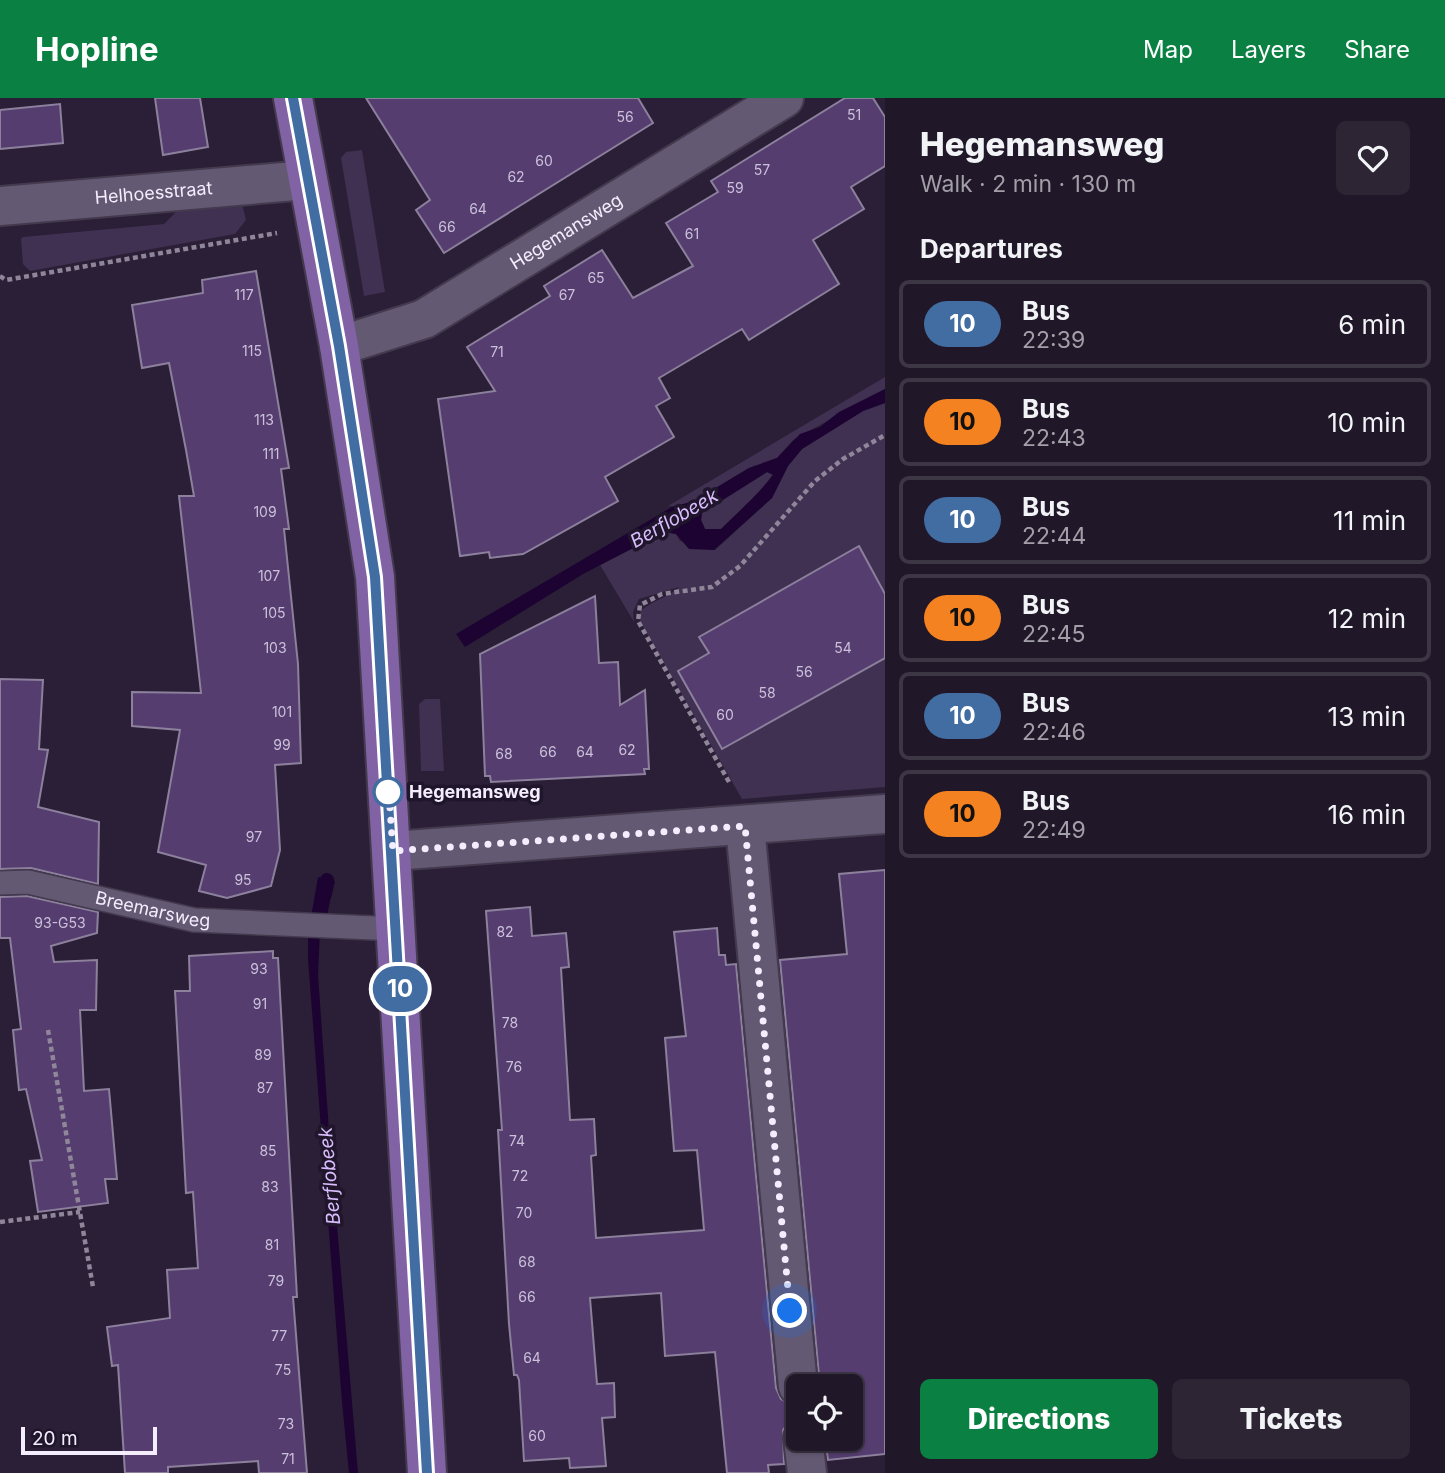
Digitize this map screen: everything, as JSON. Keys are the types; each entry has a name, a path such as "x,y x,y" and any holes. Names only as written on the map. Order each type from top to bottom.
{"main road":[{"path":"293,98 339,346 375,577 427,1473"}],"street":[{"name":"Hegemansweg","path":"339,346 424,318 784,98"},
{"name":"Helhoesstraat","path":"0,206 307,180"},
{"path":"393,851 885,814"},
{"path":"749,826 797,1374"},
{"path":"804,1451 807,1473"}],"lane":[{"name":"Breemarsweg","path":"0,883 28,882 194,920 397,929"}],"path":[{"path":"0,276 6,280 316,226"},
{"path":"749,826 638,621 640,605 662,594 712,587 740,566 815,481 843,459 885,435"},
{"path":"48,1030 93,1287"},
{"path":"0,1222 80,1212"}],"shaded area":[{"path":"362,150 385,292 364,296 341,158 346,152"},
{"path":"242,204 246,220 235,234 30,271 23,264 23,237 164,224 178,210"},
{"path":"885,377 885,389 793,440 777,458 749,468 694,501 682,506 668,506"},
{"path":"885,403 885,787 742,799 641,623 640,612 679,587 639,599 633,612 634,622 600,565 664,532 676,534 680,541 715,550 772,498 788,466 802,449 863,411"},
{"path":"767,472 773,474 721,529 705,529 701,520 702,513"},
{"path":"425,699 440,699 444,771 421,771 419,704"}],"water":[{"path":"885,389 885,403 863,411 802,449 788,466 772,498 714,550 689,549 676,534 664,532 583,574 465,647 456,634 672,507 694,501 749,468 777,458 800,434 820,427 839,412","holes":["767,472 773,475 721,529 705,529 701,520 702,513"]},
{"path":"318,877 335,881 331,898 325,900 321,908 318,975 358,1473 349,1473 342,1402 308,959 308,934"}],"building":[{"path":"155,98 200,98 208,147 163,155"},
{"path":"366,98 638,98 653,123 444,253 416,210 430,200"},
{"path":"845,98 873,98 885,117 885,166 851,187 864,209 813,240 839,284 749,340 742,329 659,378 670,398 656,406 674,437 605,477 618,501 523,554 490,558 489,552 460,556 438,399 495,391 467,347 550,296 544,286 602,250 633,298 693,266 666,223 718,192 711,181"},
{"path":"60,104 63,143 0,149 0,110"},
{"path":"256,271 289,468 281,469 289,529 284,529 298,664 301,763 275,765 280,850 271,886 227,898 199,891 206,865 158,852 180,730 132,726 132,692 201,693 179,496 194,496 186,450 169,363 142,368 132,305 203,293 202,280"},
{"path":"859,546 885,594 885,658 722,749 678,671 709,653 699,637"},
{"path":"595,596 599,663 618,662 620,705 645,690 649,769 644,769 645,774 491,782 490,776 485,776 480,654"},
{"path":"0,679 43,680 39,749 48,750 38,807 99,822 98,884 31,868 0,869"},
{"path":"885,870 885,1454 828,1460 827,1451 863,1451 863,1374 819,1374 780,960 847,954 839,874"},
{"path":"27,896 98,912 97,933 51,946 54,962 97,960 96,1010 80,1010 84,1091 109,1089 117,1179 105,1179 108,1203 38,1212 30,1161 42,1160 26,1089 19,1090 13,1030 21,1029 10,938 0,938 0,897"},
{"path":"530,907 532,936 566,933 569,967 561,968 570,1120 594,1119 596,1155 591,1156 596,1238 704,1230 697,1150 674,1151 665,1038 686,1036 674,932 717,928 719,955 725,955 726,965 736,964 776,1388 781,1399 786,1402 784,1464 768,1465 769,1473 727,1473 715,1352 665,1356 661,1293 590,1298 597,1384 614,1383 615,1417 602,1418 606,1466 570,1468 569,1458 524,1461 519,1380 517,1375 514,1375 509,1324 498,1130 502,1130 486,911"},
{"path":"273,951 273,958 278,958 297,1297 293,1297 307,1473 259,1473 258,1461 168,1467 168,1473 125,1473 118,1365 112,1366 107,1327 170,1318 167,1270 198,1268 193,1192 186,1193 175,991 190,991 189,956"}],"waterway":[{"name":"Berflobeek","path":"317,931 327,880"}],"bus line":[{"name":"10","path":"293,98 339,346 375,577 427,1473"}],"place":[{"name":"Hegemansweg","path":"388,792"}],"route":[{"path":"388,792 388,781 393,851 745,826 790,1311"}]}
